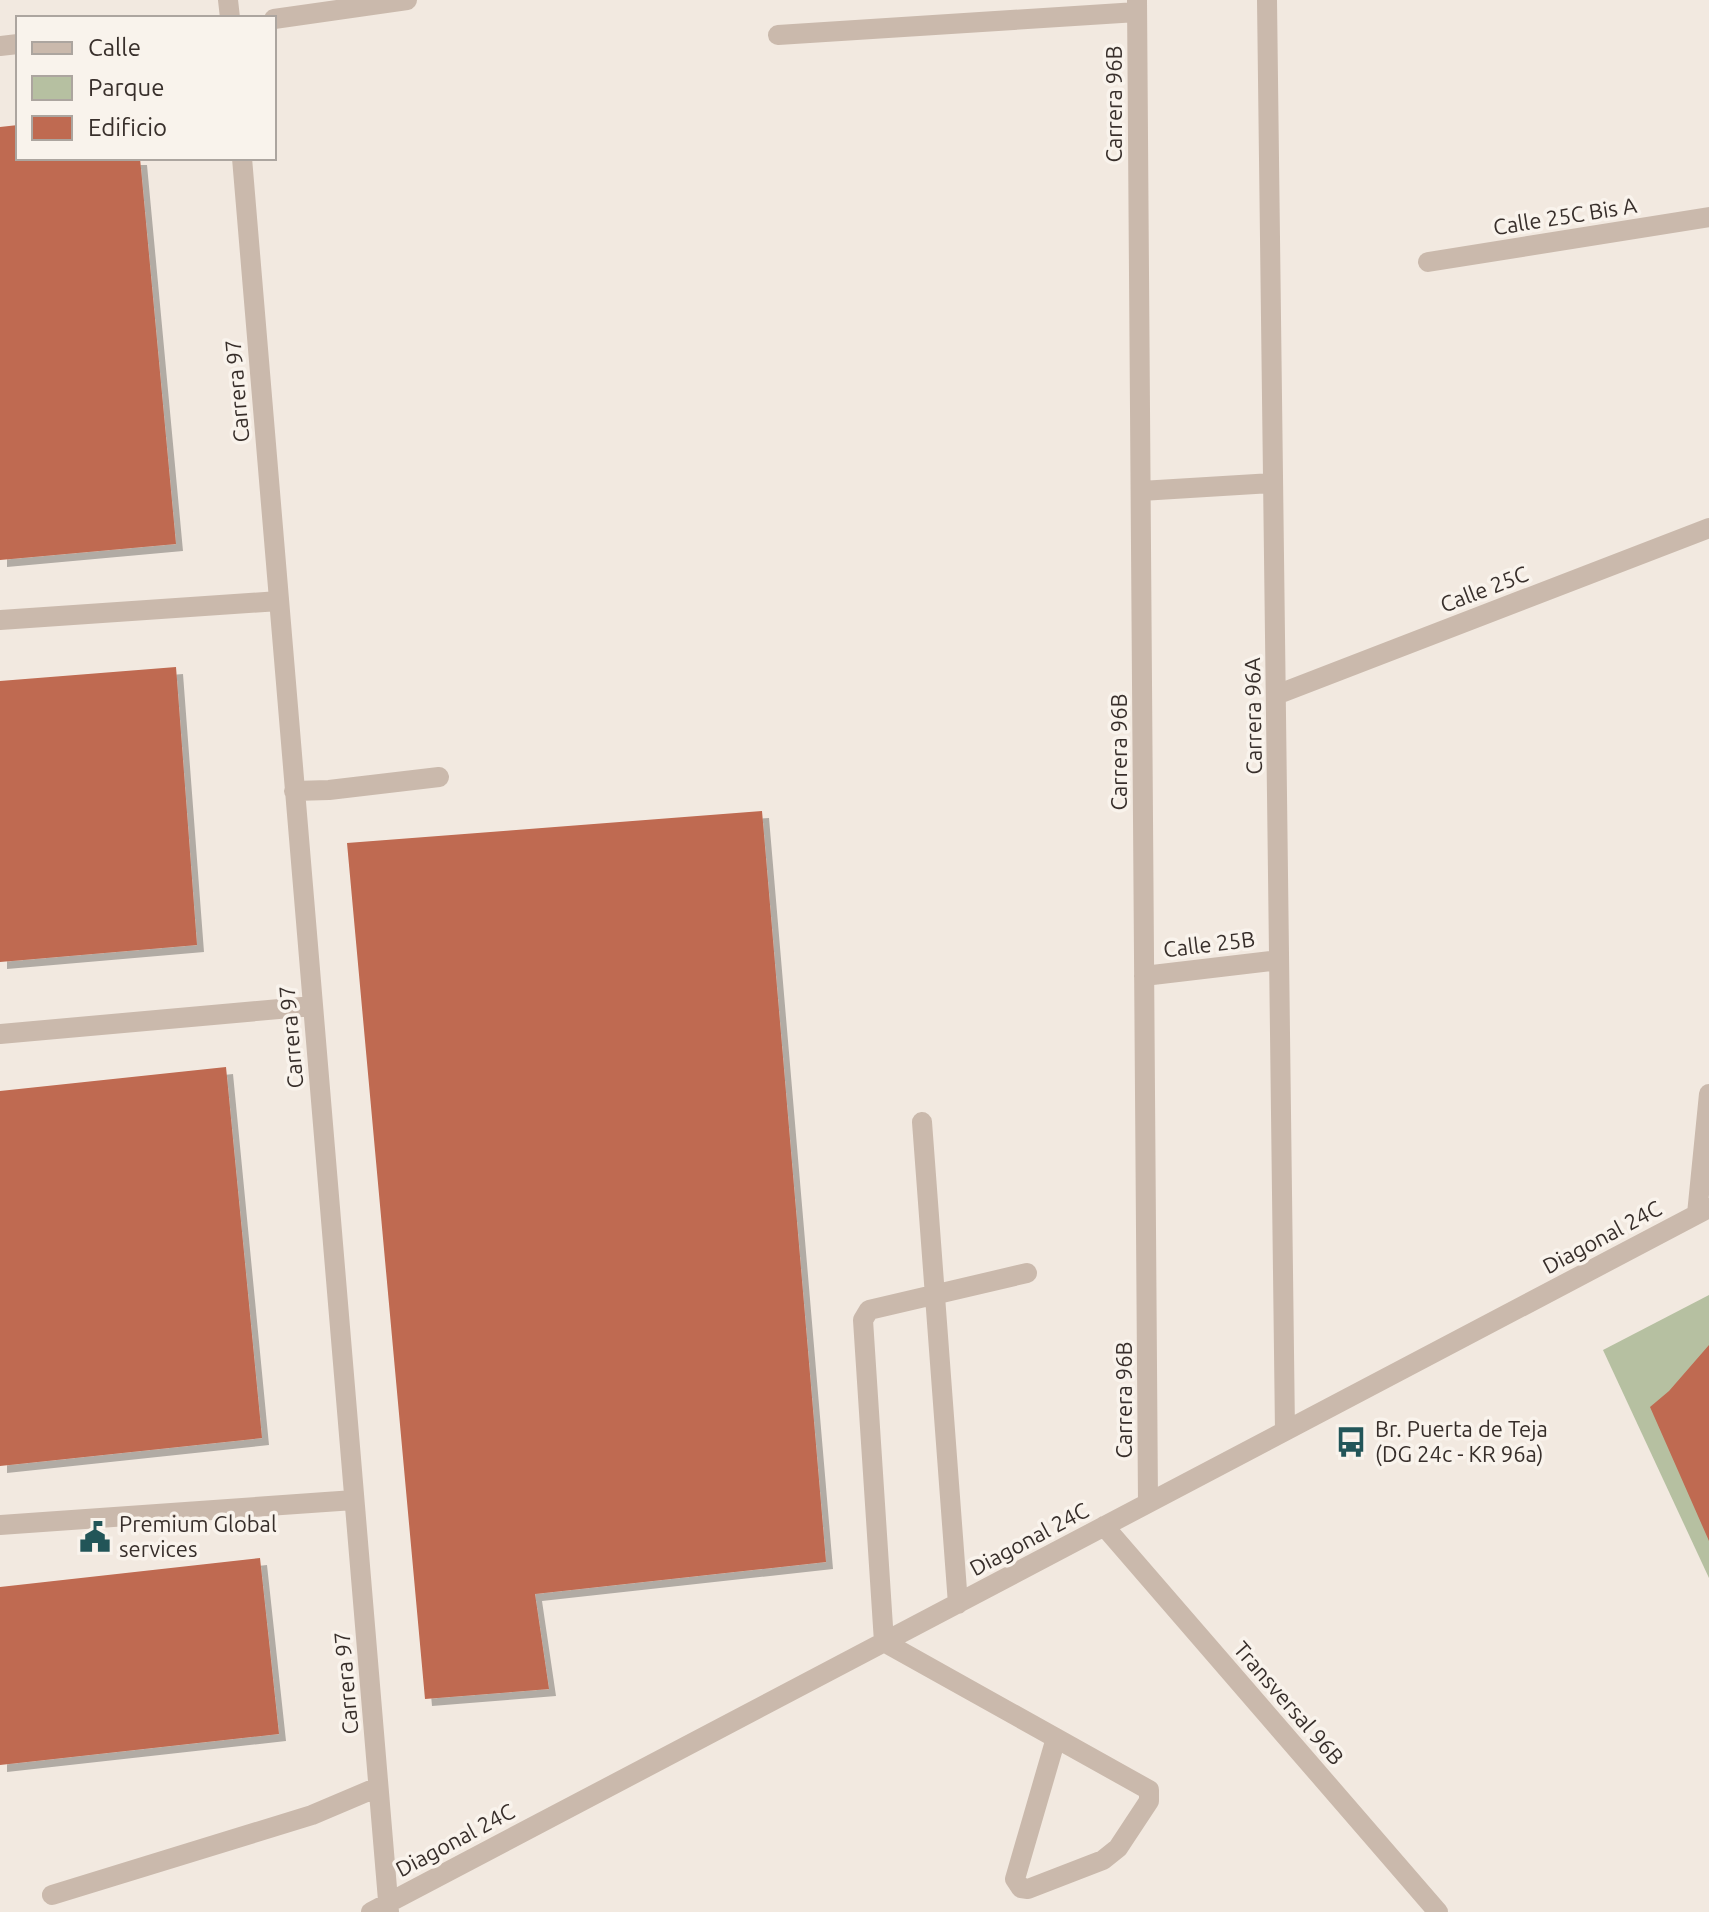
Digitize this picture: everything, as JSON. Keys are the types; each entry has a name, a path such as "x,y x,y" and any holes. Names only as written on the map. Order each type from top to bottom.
{"street":[{"path":"276,19 407,0"},
{"name":"Carrera 96A","path":"1267,0 1285,1431"},
{"path":"778,35 1137,6"},
{"name":"Carrera 96B","path":"1137,6 1148,1503"},
{"name":"Carrera 97","path":"242,160 378,1787 383,1909"},
{"name":"Calle 25C Bis A","path":"1428,262 1709,217"},
{"path":"1141,491 1273,483"},
{"name":"Calle 25C","path":"1276,695 1709,528"},
{"path":"0,620 279,601"},
{"path":"294,791 439,777"},
{"name":"Calle 25B","path":"1144,976 1279,960"},
{"path":"0,1034 313,1006"},
{"path":"1703,1211 1709,1094"},
{"path":"922,1122 958,1604"},
{"name":"Diagonal 24C","path":"383,1909 1703,1211"},
{"path":"1027,1273 869,1310 863,1320 884,1642 1056,1738 1149,1790 1149,1801 1118,1848 1103,1860 1028,1889 1021,1888 1015,1879 1056,1738"},
{"path":"0,1525 354,1500"},
{"name":"Transversal 96B","path":"1104,1526 1438,1912"},
{"path":"52,1895 312,1815 378,1787"}],"green space":[{"path":"1709,1295 1709,1578 1603,1350"}],"building":[{"path":"16,125 16,160 140,160 176,544 0,560 0,127"},
{"path":"176,667 197,945 0,962 0,681"},
{"path":"762,811 826,1562 535,1594 549,1689 425,1699 347,843"},
{"path":"226,1067 262,1438 0,1466 0,1091"},
{"path":"1709,1345 1709,1541 1650,1407 1669,1391"},
{"path":"260,1558 279,1734 0,1765 0,1587"}],"place":[{"name":"Br. Puerta de Teja (DG 24c - KR 96a)","path":"1351,1442"},
{"name":"Premium Global services","path":"95,1537"}]}
